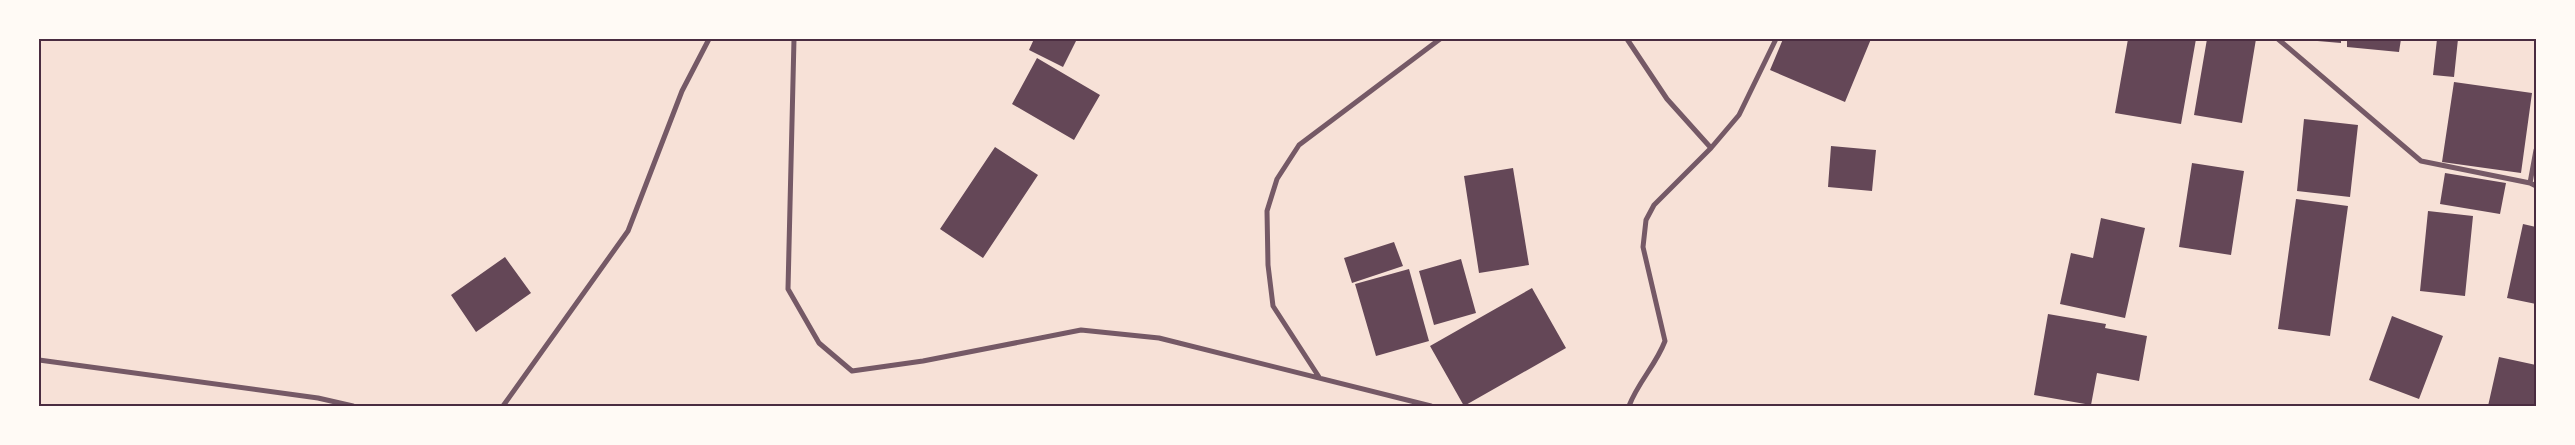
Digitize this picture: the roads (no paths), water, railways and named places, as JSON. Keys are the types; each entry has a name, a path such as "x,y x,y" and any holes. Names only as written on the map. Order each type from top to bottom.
{"street":[{"path":"503,406 628,231 682,91 709,39"},
{"path":"794,39 788,288 819,343 852,371 923,362 1081,330 1159,338 1431,406"},
{"path":"1319,378 1273,306 1268,265 1267,211 1277,179 1299,145 1440,39"},
{"path":"1627,39 1667,99 1712,148"},
{"path":"1630,406 1639,383 1662,350 1665,342 1643,247 1646,220 1654,205 1712,148 1739,116 1776,39"},
{"path":"2278,39 2421,161 2530,183 2536,186"},
{"path":"2530,183 2536,150"},
{"path":"39,360 318,398 353,406"}]}
